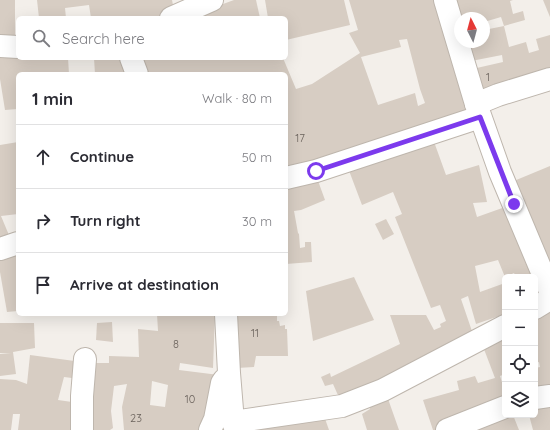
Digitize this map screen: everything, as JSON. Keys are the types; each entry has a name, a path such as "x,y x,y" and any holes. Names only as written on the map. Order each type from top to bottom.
{"street":[{"path":"176,16 212,0"},
{"path":"445,0 478,110 500,172 550,290"},
{"path":"0,46 16,48"},
{"path":"131,60 136,72"},
{"path":"288,178 316,171 478,110 498,95 550,79"},
{"path":"0,250 16,244"},
{"path":"538,306 550,299"},
{"path":"226,316 234,426 342,406 384,390 502,328"},
{"path":"82,430 82,396 85,359"},
{"path":"210,430 215,419 222,382 229,373"},
{"path":"538,398 550,396"},
{"path":"446,430 502,408"}],"building":[{"path":"0,0 15,0 15,41 0,41"},
{"path":"37,0 172,0 174,10 160,16 91,16 89,5 65,8 66,16 39,16"},
{"path":"234,0 256,0 260,16 190,16"},
{"path":"265,0 344,0 350,25 288,40 288,16 268,16"},
{"path":"349,0 442,0 454,41 454,48 456,48 475,114 288,170 288,72 140,72 136,60 284,60 296,89 312,84 360,53 349,33 358,30","holes":["407,39 425,103 418,106 415,93 378,105 361,57 401,47 399,40"]},
{"path":"447,0 513,0 510,1 513,14 523,11 525,20 504,26 501,17 490,20 490,12 456,12"},
{"path":"543,0 550,0 550,17"},
{"path":"504,26 509,47 526,42 529,53 539,50 536,39 550,35 550,70 474,94 468,70 503,62 502,55 466,62 462,48 490,48 490,29"},
{"path":"0,52 16,52 16,60 68,60 69,72 16,72 16,109 5,110 0,79"},
{"path":"94,60 128,60 131,72 95,72"},
{"path":"433,139 446,175 479,165 487,202 473,203 477,217 511,205 548,296 538,301 538,274 504,274 498,260 475,266 480,292 502,284 502,315 476,324 468,296 461,299 475,340 341,402 333,384 325,386 321,377 330,373 331,377 400,344 390,315 426,315 434,330 441,327 440,324 446,321 440,305 431,308 395,217 402,214 393,192 362,205 348,168"},
{"path":"16,142 16,214 1,216 11,240 0,244 0,145"},
{"path":"550,166 550,283 509,183"},
{"path":"317,178 325,200 301,210 294,211 299,234 300,248 305,247 305,242 311,242 312,262 288,264 288,183"},
{"path":"386,219 394,234 383,240 375,224"},
{"path":"16,249 16,311 7,312 0,272 0,254"},
{"path":"354,277 374,320 313,341 306,291"},
{"path":"550,306 550,392 539,395 538,367 540,367 538,362 538,312"},
{"path":"157,316 215,316 213,368 180,363 179,370 219,375 206,415 198,430 124,430 122,407 127,384 114,386 111,411 113,428 110,430 84,430 87,363 109,363 109,356 139,357 138,329 158,331","holes":["152,381 168,385 165,407 150,405"]},
{"path":"232,316 277,316 277,321 279,321 280,326 285,325 285,329 287,329 288,356 256,356 254,367 237,368"},
{"path":"112,322 113,342 96,340 97,323"},
{"path":"0,323 34,323 35,348 13,352 16,374 0,376 0,354 11,353 0,353"},
{"path":"502,332 502,375 500,376 502,382 502,404 437,430 433,430 423,400 459,390 457,381 475,376 478,383 495,378 482,344"},
{"path":"30,355 82,362 80,379 64,377 58,400 79,403 80,430 18,430 20,414 13,414 11,430 0,430 0,379 16,380 27,384"},
{"path":"387,396 399,430 367,430 362,414 370,409 369,403"},
{"path":"550,398 550,430 533,430 530,418 538,418 538,400"},
{"path":"323,413 329,430 241,430"},
{"path":"502,416 502,418 514,418 519,430 455,430"}],"route":[{"path":"316,171 480,117 500,172 514,204"}]}
